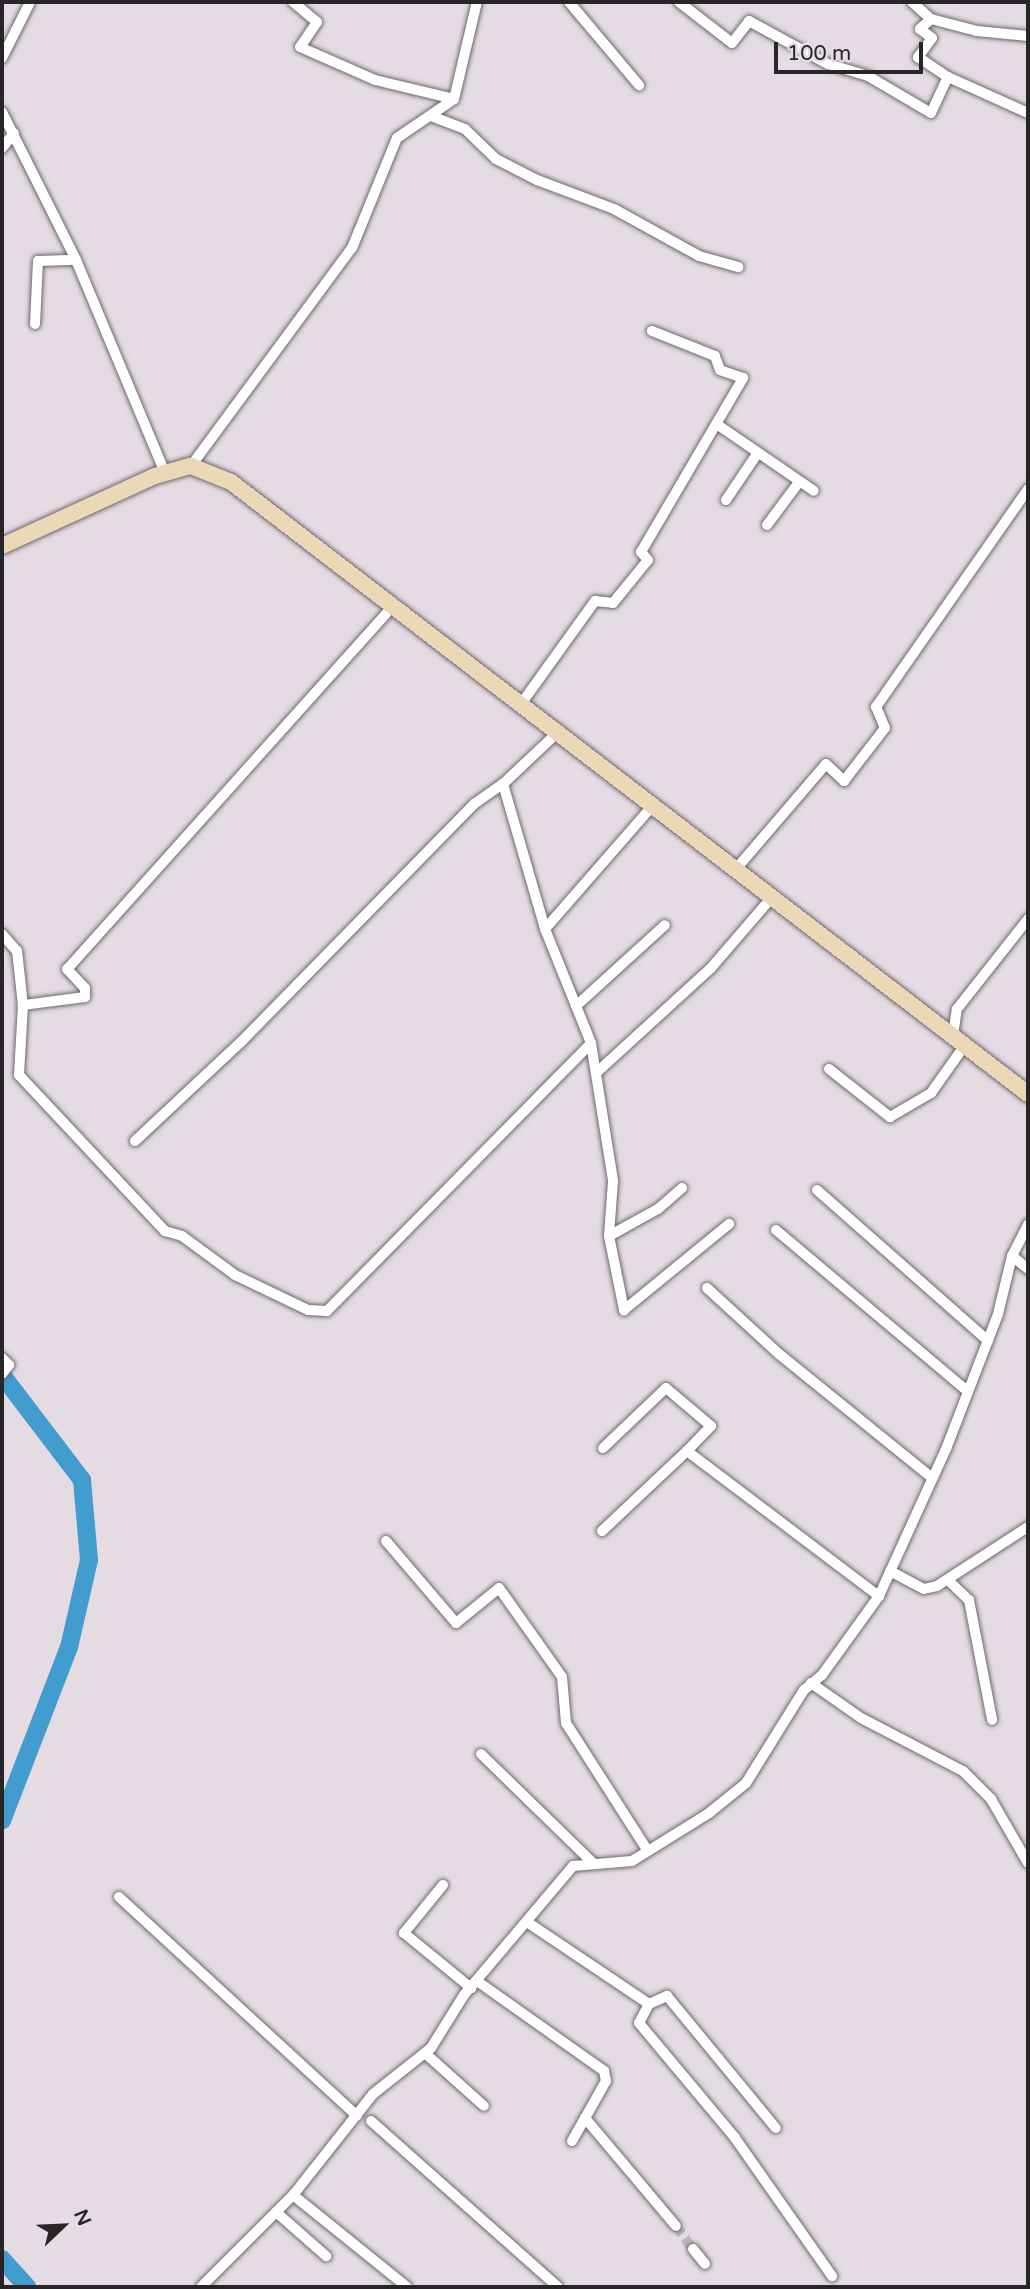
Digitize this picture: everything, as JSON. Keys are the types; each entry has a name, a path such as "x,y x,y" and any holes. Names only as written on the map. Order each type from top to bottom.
{"main road":[{"path":"2,546 165,473 191,466 232,482 1028,1094"}],"street":[{"path":"2,58 30,2"},
{"path":"293,2 317,23 300,47 376,80 454,99"},
{"path":"191,466 352,248 397,138 454,99 477,2"},
{"path":"569,2 639,85"},
{"path":"679,2 732,43 749,21 828,64 868,76 931,113 948,77"},
{"path":"912,2 931,19 978,31 1028,36"},
{"path":"931,19 920,29 932,38 918,57 948,77 1028,113"},
{"path":"2,112 76,260 165,473"},
{"path":"431,116 465,129 496,159 537,180 614,209 699,256 738,267"},
{"path":"2,148 14,133"},
{"path":"35,324 38,261 76,260"},
{"path":"521,704 595,600 613,603 648,560 641,552 718,425 743,378 720,370 715,356 652,331"},
{"path":"718,425 814,491"},
{"path":"726,500 757,454"},
{"path":"767,525 799,482"},
{"path":"736,869 826,764 845,781 884,728 876,707 1028,489"},
{"path":"23,1005 85,997 85,988 67,969 393,606"},
{"path":"135,1141 234,1049 474,804 503,784 559,731"},
{"path":"503,784 545,929 591,1043 613,1181 609,1236 624,1310 729,1224"},
{"path":"545,929 653,805"},
{"path":"596,1073 712,968 772,897"},
{"path":"829,1069 890,1117 931,1093 959,1041 957,1009 1028,919"},
{"path":"576,1006 664,925"},
{"path":"2,934 17,951 23,1005 19,1075 166,1231 182,1236 235,1275 308,1310 327,1311 591,1043"},
{"path":"609,1236 658,1209 682,1188"},
{"path":"817,1190 988,1341"},
{"path":"201,2287 293,2194 399,2070 425,2053 474,1984 573,1866 592,1862 632,1861 709,1813 746,1783 811,1683 822,1675 878,1596 968,1391 988,1341 1012,1256 1028,1224"},
{"path":"776,1230 968,1391"},
{"path":"1012,1256 1028,1269"},
{"path":"707,1288 779,1354 932,1478"},
{"path":"2,1358 9,1365 2,1374"},
{"path":"602,1531 711,1426 666,1388 603,1448"},
{"path":"687,1451 878,1596"},
{"path":"890,1571 924,1589 949,1581 1028,1527"},
{"path":"386,1541 456,1623 499,1588 562,1677 566,1723 649,1851"},
{"path":"949,1581 968,1600 992,1720"},
{"path":"811,1683 860,1718 963,1771 991,1799 1028,1864"},
{"path":"481,1754 592,1862"},
{"path":"443,1885 404,1933 474,1984 604,2071 606,2081 572,2141"},
{"path":"119,1897 357,2116"},
{"path":"527,1922 649,2004"},
{"path":"776,2128 667,1996 649,2004 639,2023 735,2138 832,2276"},
{"path":"425,2053 484,2106"},
{"path":"585,2118 676,2226"},
{"path":"371,2121 558,2287"},
{"path":"293,2194 407,2287"},
{"path":"276,2212 326,2256"},
{"path":"693,2249 705,2264"}],"waterway":[{"path":"2,1375 82,1480 89,1560 69,1647 2,1821"},
{"path":"2,2259 27,2287"}],"tunnel":[{"path":"676,2226 693,2249"}]}
